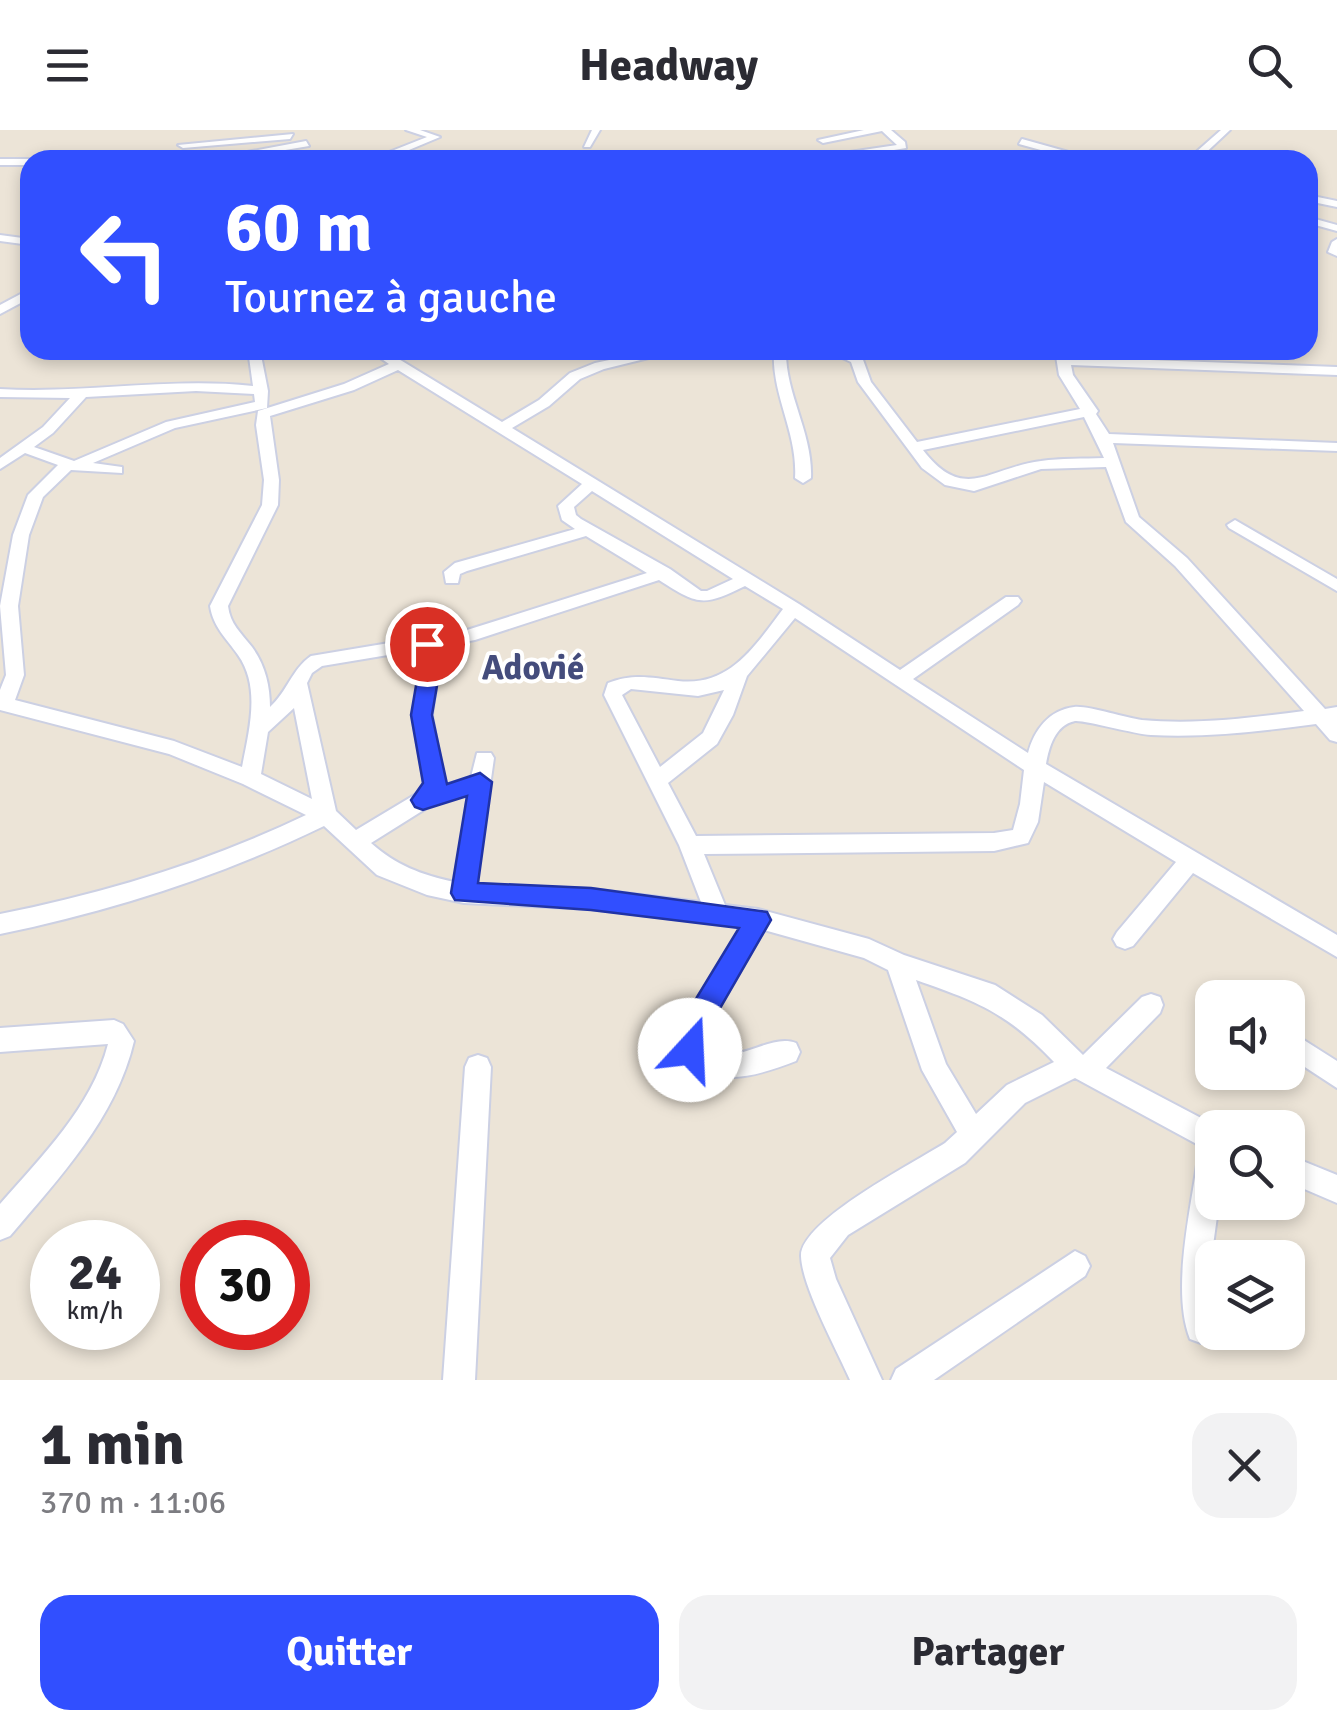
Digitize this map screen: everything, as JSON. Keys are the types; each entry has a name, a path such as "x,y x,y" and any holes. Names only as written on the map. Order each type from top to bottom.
{"street":[{"path":"403,150 436,137 410,130"},
{"path":"588,145 596,130"},
{"path":"814,130 833,150"},
{"path":"823,140 882,130 902,144 901,148 889,150"},
{"path":"1203,150 1226,130"},
{"path":"183,145 286,133 322,150"},
{"path":"1022,142 1051,150"},
{"path":"299,150 317,148"},
{"path":"1337,242 1337,253"},
{"path":"250,778 259,729 259,678 249,656 219,618 219,606 266,518 271,500 256,360"},
{"path":"391,360 746,578 1033,765 1337,946"},
{"path":"504,428 544,403 575,376 628,360"},
{"path":"780,360 779,373 786,381 788,404 805,451 803,478"},
{"path":"856,360 865,382 914,448 937,474 962,487 1040,465 1112,462"},
{"path":"1064,360 1104,438 1127,511 1330,715 1337,736"},
{"path":"1135,360 1337,371"},
{"path":"399,365 349,387 171,425 71,465 36,495 21,535 9,606 15,675 4,707 174,748 250,778 326,815 385,870 399,876 464,893 591,899 758,920 869,949 986,993 1033,1024 1080,1068 1195,1129"},
{"path":"0,393 81,394 218,386 262,403"},
{"path":"0,465 48,430 81,394"},
{"path":"914,448 1090,411"},
{"path":"1104,438 1337,447"},
{"path":"24,448 71,465 116,470"},
{"path":"590,484 568,501 566,512 588,530 697,596 710,597 746,578"},
{"path":"1235,525 1337,586"},
{"path":"452,580 452,572 461,567 588,530"},
{"path":"0,538 21,535"},
{"path":"259,729 288,702 305,669 317,660 469,636 664,573"},
{"path":"900,679 1012,601"},
{"path":"657,780 709,745 724,718 738,677 793,608"},
{"path":"423,800 435,784 422,715 428,674 427,644"},
{"path":"717,915 690,845 613,695 615,688 640,680 682,689 710,688 738,677"},
{"path":"299,686 326,815"},
{"path":"690,845 994,842 1020,837 1030,823 1033,765 1040,741 1058,721 1077,713 1134,728 1194,728 1330,715"},
{"path":"464,893 484,758"},
{"path":"357,840 423,800 480,782"},
{"path":"0,924 132,891 283,837 326,815"},
{"path":"1125,939 1190,861"},
{"path":"758,920 690,1034 690,1050 699,1060 738,1068 787,1052"},
{"path":"898,963 935,1070 974,1135"},
{"path":"866,1380 822,1281 815,1254 838,1225 955,1153 1016,1094 1080,1068 1151,1005"},
{"path":"0,1040 114,1032 121,1041 114,1071 72,1142 0,1224"},
{"path":"1305,1054 1337,1076"},
{"path":"459,1380 478,1066"},
{"path":"1305,1176 1337,1189"},
{"path":"907,1380 1075,1266"}],"district":[{"name":"Adovié","path":"533,667"}],"route":[{"path":"427,644 422,730 435,784 423,800 480,782 464,893 591,899 758,920 690,1034 690,1050"}]}
